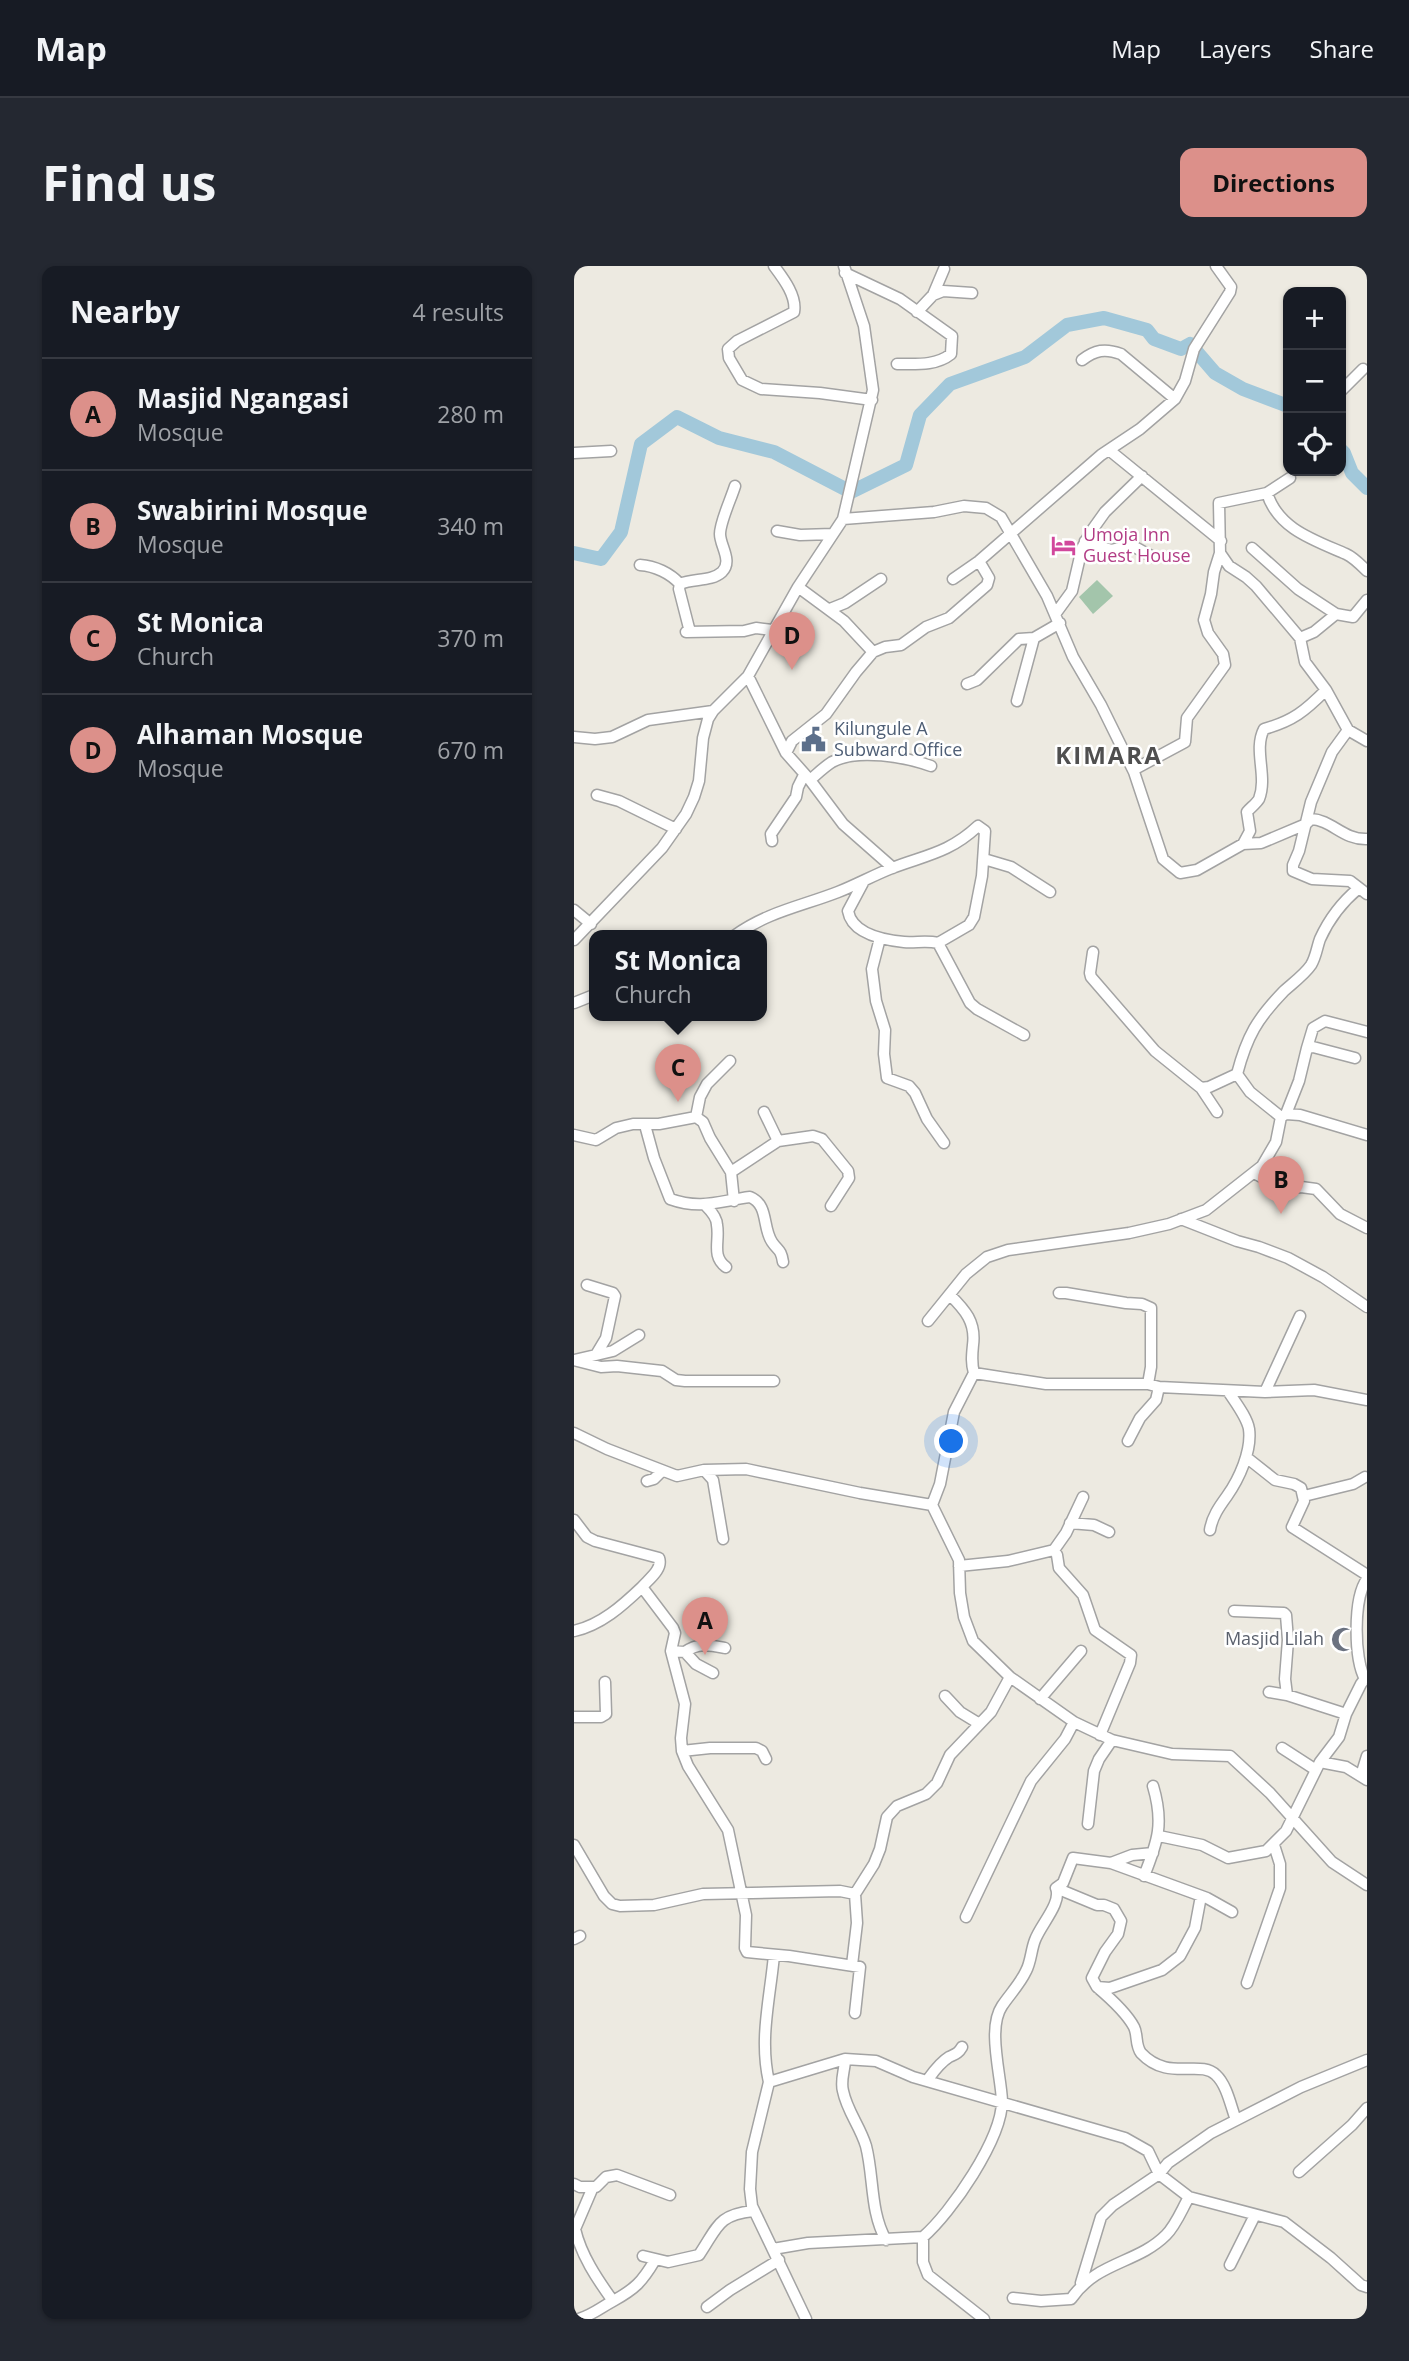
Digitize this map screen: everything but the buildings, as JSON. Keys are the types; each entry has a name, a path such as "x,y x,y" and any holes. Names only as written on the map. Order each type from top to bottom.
{"street":[{"path":"774,266 786,284 795,309 793,313 737,341 728,349 729,358 742,380 761,389 872,400"},
{"path":"953,579 979,561 1011,531 1175,398 1185,382 1194,349 1230,292 1231,287 1216,266"},
{"path":"916,312 933,295 944,269"},
{"path":"574,940 662,848 676,829 694,797 699,781 705,727 713,711 748,676 798,587 843,519 872,400 872,378 864,326 845,270"},
{"path":"845,270 900,299 952,336 951,354 944,360 925,364 897,364"},
{"path":"933,295 943,291 972,293"},
{"path":"1082,360 1100,350 1121,354 1175,398"},
{"path":"1346,386 1363,369"},
{"path":"1109,450 1194,522 1221,541"},
{"path":"574,453 611,451"},
{"path":"1017,701 1034,638 1058,618 1072,591 1085,541 1105,512 1142,477"},
{"path":"1133,770 1185,742 1187,719 1225,665 1223,654 1208,633 1204,620 1220,553 1219,503 1267,493 1290,478"},
{"path":"640,565 664,572 680,584 710,578 722,572 727,558 720,533 735,486"},
{"path":"1267,493 1271,505 1289,526 1320,544 1347,554 1367,571"},
{"path":"843,519 977,507 986,508 1001,517 1058,618 1073,657 1101,705 1133,770 1163,859 1180,873 1191,873 1243,844 1261,843 1306,824 1311,819 1352,839 1367,839"},
{"path":"777,531 800,535 833,534"},
{"path":"1085,541 1111,550 1131,545 1153,556"},
{"path":"1252,548 1298,589 1336,614 1353,617 1367,600"},
{"path":"1220,553 1229,566 1256,586 1300,638 1306,662 1326,690 1348,730 1367,741"},
{"path":"786,753 792,741 825,713 873,652 901,645 926,627 957,613 989,581 979,561"},
{"path":"830,610 845,604 881,579"},
{"path":"680,584 687,632 744,631 756,628 772,630"},
{"path":"798,587 830,610 873,652"},
{"path":"1300,638 1314,632 1336,614"},
{"path":"967,684 977,680 1019,639 1034,638"},
{"path":"748,676 786,753 843,824 893,868"},
{"path":"1243,844 1250,831 1247,812 1259,799 1262,768 1260,736 1264,729 1286,723 1310,706 1326,690"},
{"path":"574,737 612,737 648,720 713,711"},
{"path":"1201,1088 1237,1074 1248,1035 1269,1007 1311,965 1325,928 1345,899 1363,891 1350,881 1312,879 1293,871 1311,802 1332,752 1348,730"},
{"path":"772,841 771,834 796,797 798,787 807,777 833,762 856,756 905,758 931,766"},
{"path":"597,795 619,801 676,829"},
{"path":"745,930 779,911 838,892 893,868 940,852 978,826 985,831 984,859 974,916 963,929 938,943"},
{"path":"984,859 1011,867 1051,892"},
{"path":"864,881 849,907 848,915 861,929 880,938 904,942 928,940 938,943 970,1003 1024,1035"},
{"path":"574,910 591,924"},
{"path":"880,938 872,970 876,1001 885,1030 887,1078 909,1086 944,1143"},
{"path":"1093,952 1090,973 1102,991 1155,1051 1201,1088 1217,1112"},
{"path":"928,1321 966,1274 987,1256 1008,1250 1129,1233 1206,1210 1262,1166 1276,1142 1299,1081 1313,1028 1325,1021 1367,1032"},
{"path":"1307,1048 1313,1047 1355,1058"},
{"path":"696,1117 700,1097 707,1084 730,1061"},
{"path":"1237,1074 1250,1092 1284,1116 1300,1115 1367,1135"},
{"path":"764,1112 778,1141"},
{"path":"574,1135 596,1140 616,1128 633,1124 645,1125 696,1117 703,1122 709,1138 731,1172 734,1201"},
{"path":"645,1125 670,1199 706,1206 750,1197 762,1206 772,1242 781,1250 783,1262"},
{"path":"731,1172 778,1141 813,1136 822,1139 848,1171 849,1178 831,1206"},
{"path":"1254,1173 1284,1189 1315,1189 1340,1214 1367,1228"},
{"path":"706,1206 718,1223 716,1253 719,1262 726,1267"},
{"path":"1181,1219 1288,1258 1367,1307"},
{"path":"587,1285 615,1296 606,1338 597,1353"},
{"path":"1059,1293 1126,1304 1142,1304 1151,1308 1151,1367 1156,1400 1140,1418 1128,1441"},
{"path":"950,1294 974,1326 971,1363 974,1373 954,1412 940,1484 932,1505 959,1560 962,1605 973,1641 1010,1677 1074,1723 1100,1735 1172,1754 1230,1756 1293,1818 1332,1862 1367,1885"},
{"path":"1265,1392 1300,1316"},
{"path":"574,1360 613,1350 639,1335"},
{"path":"574,1360 601,1367 663,1371 676,1380 685,1381 774,1381"},
{"path":"974,1373 1046,1384 1153,1385 1265,1392 1314,1390 1367,1400"},
{"path":"1210,1530 1215,1513 1232,1488 1246,1457 1249,1427 1228,1391"},
{"path":"574,1433 677,1476 704,1470 746,1469 848,1491 932,1505"},
{"path":"1159,1836 1202,1845 1228,1858 1266,1851 1286,1832 1318,1766 1339,1737 1346,1714 1366,1678 1359,1662 1357,1607 1359,1594 1367,1577 1292,1527 1304,1496 1301,1488 1275,1480 1246,1457"},
{"path":"704,1470 713,1480 723,1539"},
{"path":"647,1481 654,1479 662,1471"},
{"path":"1304,1496 1353,1484 1365,1477"},
{"path":"959,1566 1008,1562 1054,1550 1083,1497"},
{"path":"574,1520 587,1536 595,1541 659,1558 660,1566 642,1587 610,1614 585,1629 574,1631"},
{"path":"1070,1523 1094,1525 1109,1532"},
{"path":"1054,1550 1059,1568 1083,1595 1095,1630 1131,1655 1100,1735"},
{"path":"642,1587 673,1628 671,1651 685,1704 682,1751 688,1766 728,1830 746,1915 747,1952 860,1967 855,2013"},
{"path":"1234,1611 1286,1615 1287,1695"},
{"path":"671,1651 685,1652 693,1646 704,1644 725,1648"},
{"path":"1040,1699 1081,1651"},
{"path":"685,1652 696,1664 713,1673"},
{"path":"852,1965 857,1923 855,1894 874,1864 887,1817 897,1806 926,1794 937,1783 950,1755 991,1712 1010,1677"},
{"path":"574,1717 601,1717 606,1714 605,1682"},
{"path":"1269,1692 1346,1714"},
{"path":"944,1696 960,1712 978,1723"},
{"path":"966,1917 1031,1781 1065,1739 1074,1723"},
{"path":"1088,1824 1094,1771 1112,1740"},
{"path":"682,1751 756,1748 762,1751 766,1759"},
{"path":"1282,1748 1318,1766 1346,1767 1365,1778"},
{"path":"1365,1778 1363,1769 1367,1756"},
{"path":"1144,1876 1159,1836 1160,1817 1153,1786"},
{"path":"1247,1983 1280,1888 1280,1864 1274,1844"},
{"path":"574,1845 595,1884 612,1904 654,1906 703,1894 840,1891 855,1894"},
{"path":"1111,1863 1153,1853"},
{"path":"1056,1888 1063,1883 1073,1858 1111,1863 1201,1896 1232,1912"},
{"path":"1056,1888 1114,1909 1121,1921 1118,1934 1092,1978 1097,1987 1133,2025 1138,2050 1165,2069 1205,2069 1215,2074 1222,2082 1236,2120"},
{"path":"773,2249 808,2243 923,2237 940,2220 984,2158 994,2138 1002,2104 995,2030 1000,2008 1028,1969 1033,1944 1056,1903 1059,1894 1056,1888"},
{"path":"1097,1987 1110,1987 1162,1969 1180,1956 1195,1928 1201,1896"},
{"path":"774,1955 764,2039 764,2060 769,2082 750,2165 750,2189 753,2211 806,2319"},
{"path":"932,2082 929,2078 935,2070 962,2047"},
{"path":"769,2082 845,2059 876,2061 913,2077 1125,2138 1148,2151 1159,2174 1189,2197 1284,2222 1331,2258 1361,2286 1367,2287"},
{"path":"845,2059 841,2080 843,2092 865,2144 871,2166 876,2216 886,2240"},
{"path":"1082,2284 1101,2217 1112,2205 1159,2174 1168,2163 1211,2133 1301,2087 1367,2060"},
{"path":"1299,2172 1367,2108"},
{"path":"613,2301 599,2281 575,2229 593,2187 606,2177 617,2175 670,2194"},
{"path":"574,2184 593,2187"},
{"path":"1013,2298 1063,2301 1071,2299 1082,2284 1096,2274 1147,2249 1168,2234 1189,2197"},
{"path":"643,2256 668,2262 699,2255 725,2218 753,2211"},
{"path":"1230,2264 1255,2215"},
{"path":"923,2237 923,2262 928,2276 984,2319"},
{"path":"579,2319 592,2315 635,2288 655,2260"},
{"path":"707,2307 779,2260"}],"green space":[{"path":"1097,580 1113,596 1093,614 1079,597"}],"waterway":[{"path":"574,553 601,559 621,532 641,444 677,417 719,438 774,452 851,492 906,465 920,415 950,384 1025,357 1067,325 1104,318 1147,330 1154,339 1181,349 1190,344 1215,373 1243,389 1283,404"},
{"path":"1346,458 1352,473 1367,488"}],"place":[{"name":"Umoja Inn Guest House","path":"1063,545"},
{"name":"Alhaman Mosque","path":"792,670"},
{"name":"Kilungule A Subward Office","path":"814,739"},
{"name":"St Monica","path":"678,1102"},
{"name":"Swabirini Mosque","path":"1281,1214"},
{"name":"Masjid Lilah","path":"1344,1639"},
{"name":"Masjid Ngangasi","path":"705,1655"}],"district":[{"name":"KIMARA","path":"1109,756"}]}
